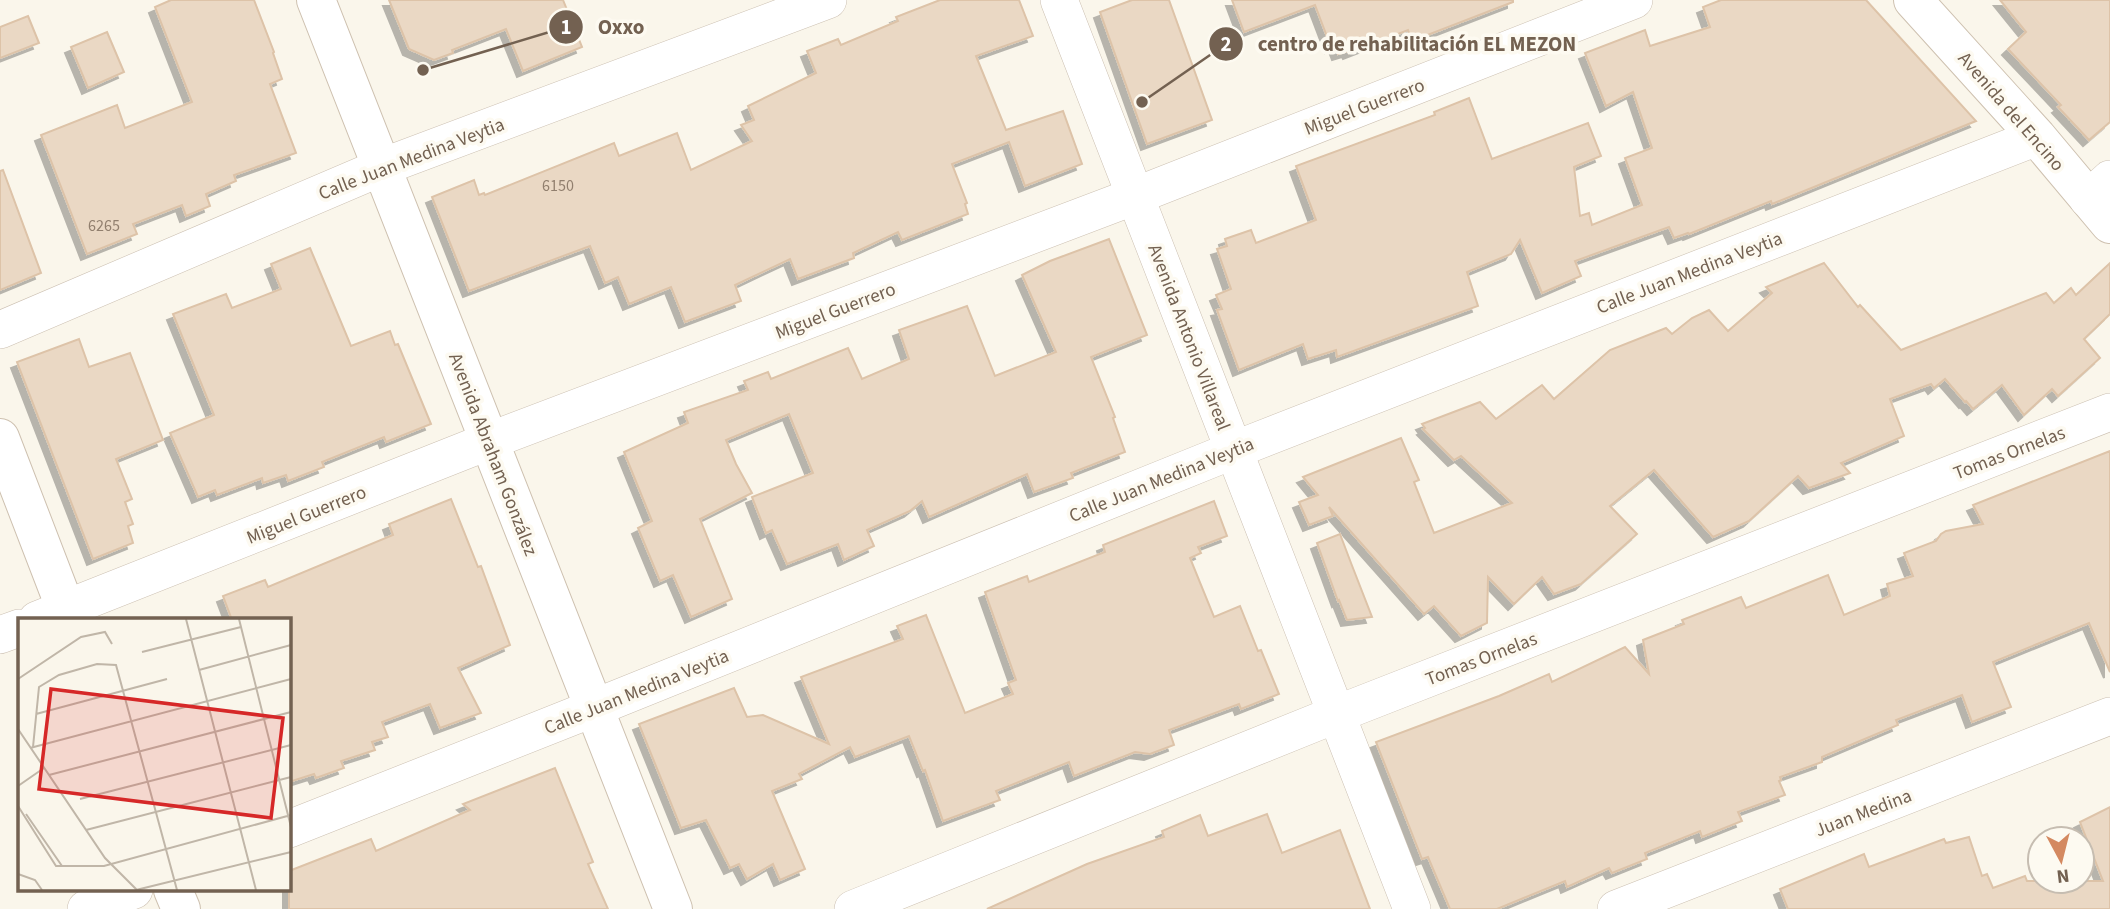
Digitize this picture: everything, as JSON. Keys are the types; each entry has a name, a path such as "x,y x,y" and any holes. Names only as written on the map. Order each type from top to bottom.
{"main road":[{"name":"Avenida Abraham González","path":"316,0 673,909"},
{"name":"Avenida del Encino","path":"1913,0 2037,137 2103,201"},
{"path":"0,438 58,616"},
{"path":"174,892 181,909"}],"street":[{"name":"Calle Juan Medina Veytia","path":"0,330 382,167 828,0"},
{"name":"Avenida Antonio Villareal","path":"1059,0 1412,909"},
{"name":"Miguel Guerrero","path":"58,616 489,441 1135,196 1633,0"},
{"name":"Calle Juan Medina Veytia","path":"290,829 1234,450 2037,137"},
{"name":"Tomas Ornelas","path":"853,909 1337,714 2110,412"},
{"path":"0,635 18,628"},
{"name":"Juan Medina","path":"1616,909 2110,716"},
{"path":"86,909 129,892"}],"building":[{"path":"171,0 254,0 282,79 270,84 296,153 234,175 236,181 206,194 210,206 186,216 182,205 133,224 137,234 87,254 41,135 117,105 125,128 192,102 155,7"},
{"path":"389,0 563,0 582,47 523,71 506,29 434,60 409,49"},
{"path":"940,0 1019,0 1033,36 976,56 1006,130 1063,111 1082,164 1025,186 1009,142 952,164 967,203 968,214 902,240 898,232 853,253 854,258 798,279 790,259 735,285 741,301 685,322 671,287 629,304 618,277 605,283 590,246 469,291 432,197 474,180 479,195 485,195 614,143 619,156 677,133 691,170 752,141 741,125 754,120 748,106 816,73 807,51 838,39 841,45 898,21 896,17"},
{"path":"1132,0 1169,0 1212,120 1147,144 1100,12"},
{"path":"1232,0 1513,2 1412,41 1408,30 1349,53 1338,54 1335,46 1331,47 1315,5 1244,32"},
{"path":"1721,0 1866,0 1976,121 1772,204 1771,201 1689,234 1674,238 1669,227 1575,261 1581,276 1542,293 1520,240 1511,254 1467,272 1478,306 1337,357 1336,350 1308,359 1303,344 1239,370 1217,310 1222,309 1216,295 1231,289 1217,249 1227,246 1225,239 1251,230 1256,243 1316,220 1296,166 1435,115 1434,112 1469,98 1492,159 1588,123 1601,156 1574,167 1580,216 1589,213 1592,225 1642,205 1625,158 1652,148 1633,92 1606,106 1585,53 1645,30 1650,46 1710,27 1703,7"},
{"path":"2000,0 2110,0 2110,122 2089,140 2058,107 2061,105 2008,49 2026,32"},
{"path":"28,16 39,43 0,58 0,27"},
{"path":"107,32 124,72 88,88 71,47"},
{"path":"3,170 41,273 0,290 0,171"},
{"path":"1109,239 1147,335 1091,357 1115,417 1113,418 1125,452 1071,473 1073,478 1034,492 1027,474 929,517 922,501 910,511 867,530 874,546 844,560 838,544 787,564 772,530 766,533 752,497 813,473 789,414 726,440 752,493 700,519 732,599 691,617 673,575 660,581 638,528 652,521 624,452 688,423 684,412 748,390 744,381 768,372 771,379 848,348 862,379 909,359 899,330 967,306 995,376 1056,352 1022,275 1050,261"},
{"path":"310,248 351,346 390,331 431,424 386,442 384,437 322,462 324,467 288,481 286,475 263,483 262,478 217,495 215,490 198,497 170,433 214,415 173,314 226,294 232,308 281,289 271,264"},
{"path":"1824,263 1858,307 1860,305 1901,350 2046,293 2054,303 2071,288 2076,295 2110,263 2110,314 2084,339 2100,358 2058,396 2052,389 2024,415 2002,385 1973,409 1945,379 1934,388 1931,384 1890,399 1904,436 1841,463 1850,473 1809,488 1798,476 1749,521 1713,537 1654,470 1610,506 1637,534 1581,584 1554,594 1542,577 1514,604 1488,577 1487,623 1461,636 1434,606 1424,614 1329,507 1333,516 1309,525 1299,502 1318,495 1303,477 1401,438 1419,480 1414,482 1434,533 1512,503 1461,456 1454,460 1423,429 1425,428 1422,424 1480,402 1496,419 1542,385 1554,399 1610,350 1666,328 1672,334 1692,318 1709,310 1728,331 1772,293 1766,287"},
{"path":"79,339 89,367 130,353 163,440 116,459 132,499 125,502 133,524 128,526 133,543 93,559 17,362"},
{"path":"2110,451 2110,672 2089,623 1993,662 2011,707 1972,722 1962,695 1896,720 1898,725 1822,757 1822,762 1780,777 1785,795 1738,812 1742,821 1702,837 1700,831 1645,853 1647,859 1612,873 1609,868 1567,887 1565,881 1497,909 1450,909 1428,857 1422,859 1376,742 1499,696 1549,674 1552,682 1625,647 1649,674 1643,640 1684,624 1682,620 1741,597 1746,608 1828,575 1844,615 1890,596 1887,584 1913,576 1904,553 1936,541 1946,531 1983,524 1973,505"},
{"path":"451,499 478,567 481,566 510,645 458,668 481,713 440,728 430,704 382,722 388,737 372,742 375,750 341,761 344,768 316,778 314,774 290,782 290,618 231,618 223,596 265,580 268,587 393,535 389,524"},
{"path":"1214,501 1227,536 1198,547 1201,553 1190,558 1214,617 1240,606 1279,694 1241,709 1239,704 1169,730 1174,745 1150,754 1135,752 1074,776 1069,762 996,791 1000,800 943,821 925,770 923,771 909,736 855,757 850,747 799,774 802,779 772,791 805,869 780,880 773,864 747,879 739,864 730,868 706,820 681,828 639,724 734,688 747,717 763,715 829,744 801,677 903,639 897,626 926,615 965,713 1013,694 1008,683 1016,680 985,592 1027,576 1029,582 1105,552 1103,545"},
{"path":"1340,534 1372,617 1347,620 1338,601 1317,543"},
{"path":"555,768 593,862 588,864 608,909 289,909 290,871 371,839 376,851 470,810 463,804"},
{"path":"2110,807 2110,909 1788,909 1780,889 1864,854 1869,867 1944,839 1946,843 1969,837 1982,876 1987,874 1993,888 2025,876 2026,895 2096,895 2096,881 2103,881 2096,863 2096,825 2081,825 2080,822"},
{"path":"1267,814 1282,853 1340,830 1370,909 987,909 1087,864 1164,837 1162,831 1200,815 1208,836"}],"place":[{"name":"Oxxo","path":"423,70"},
{"name":"centro de rehabilitación EL MEZON","path":"1142,102"}]}
